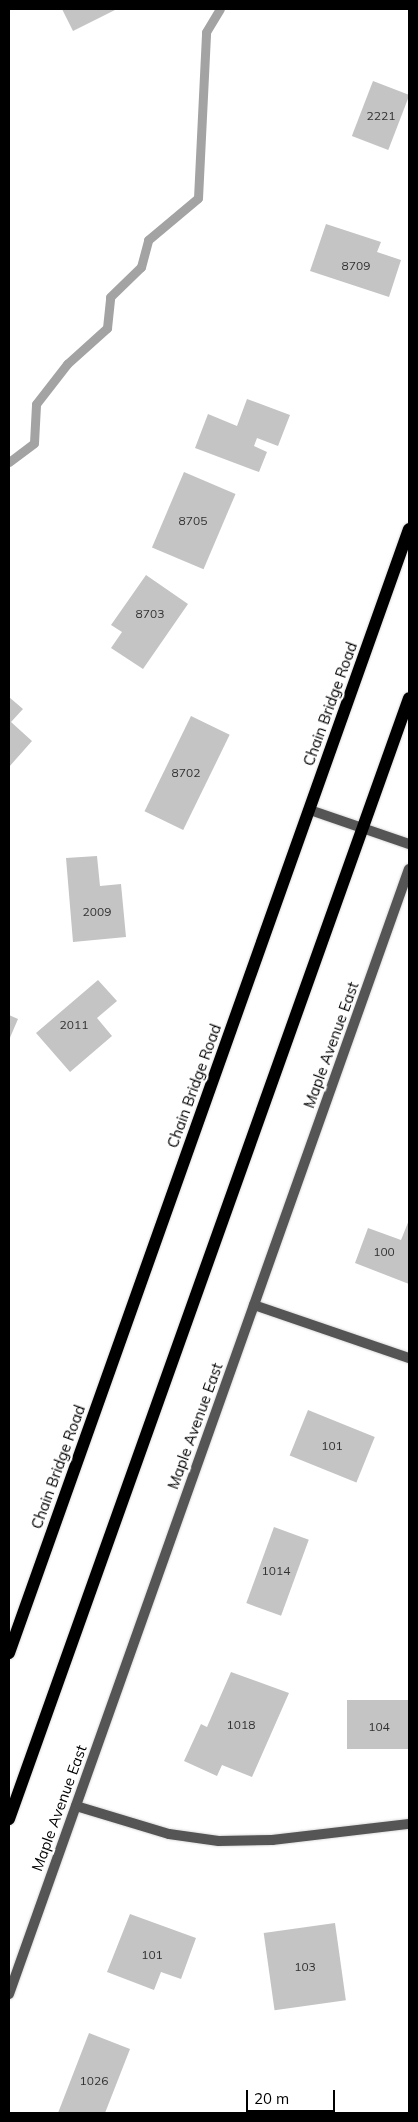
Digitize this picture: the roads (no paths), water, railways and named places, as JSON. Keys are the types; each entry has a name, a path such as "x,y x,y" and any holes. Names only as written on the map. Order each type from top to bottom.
{"main road":[{"name":"Chain Bridge Road","path":"9,1653 409,529"},
{"path":"9,1820 409,698"}],"street":[{"path":"310,810 409,844"},
{"name":"Maple Avenue East","path":"9,1994 409,869"},
{"path":"254,1305 409,1358"},
{"path":"76,1806 169,1834 219,1841 272,1840 409,1824"}],"waterway":[{"path":"9,462 34,443 36,404 67,364 107,328 110,297 141,267 148,240 198,198 206,32 220,9"}]}
